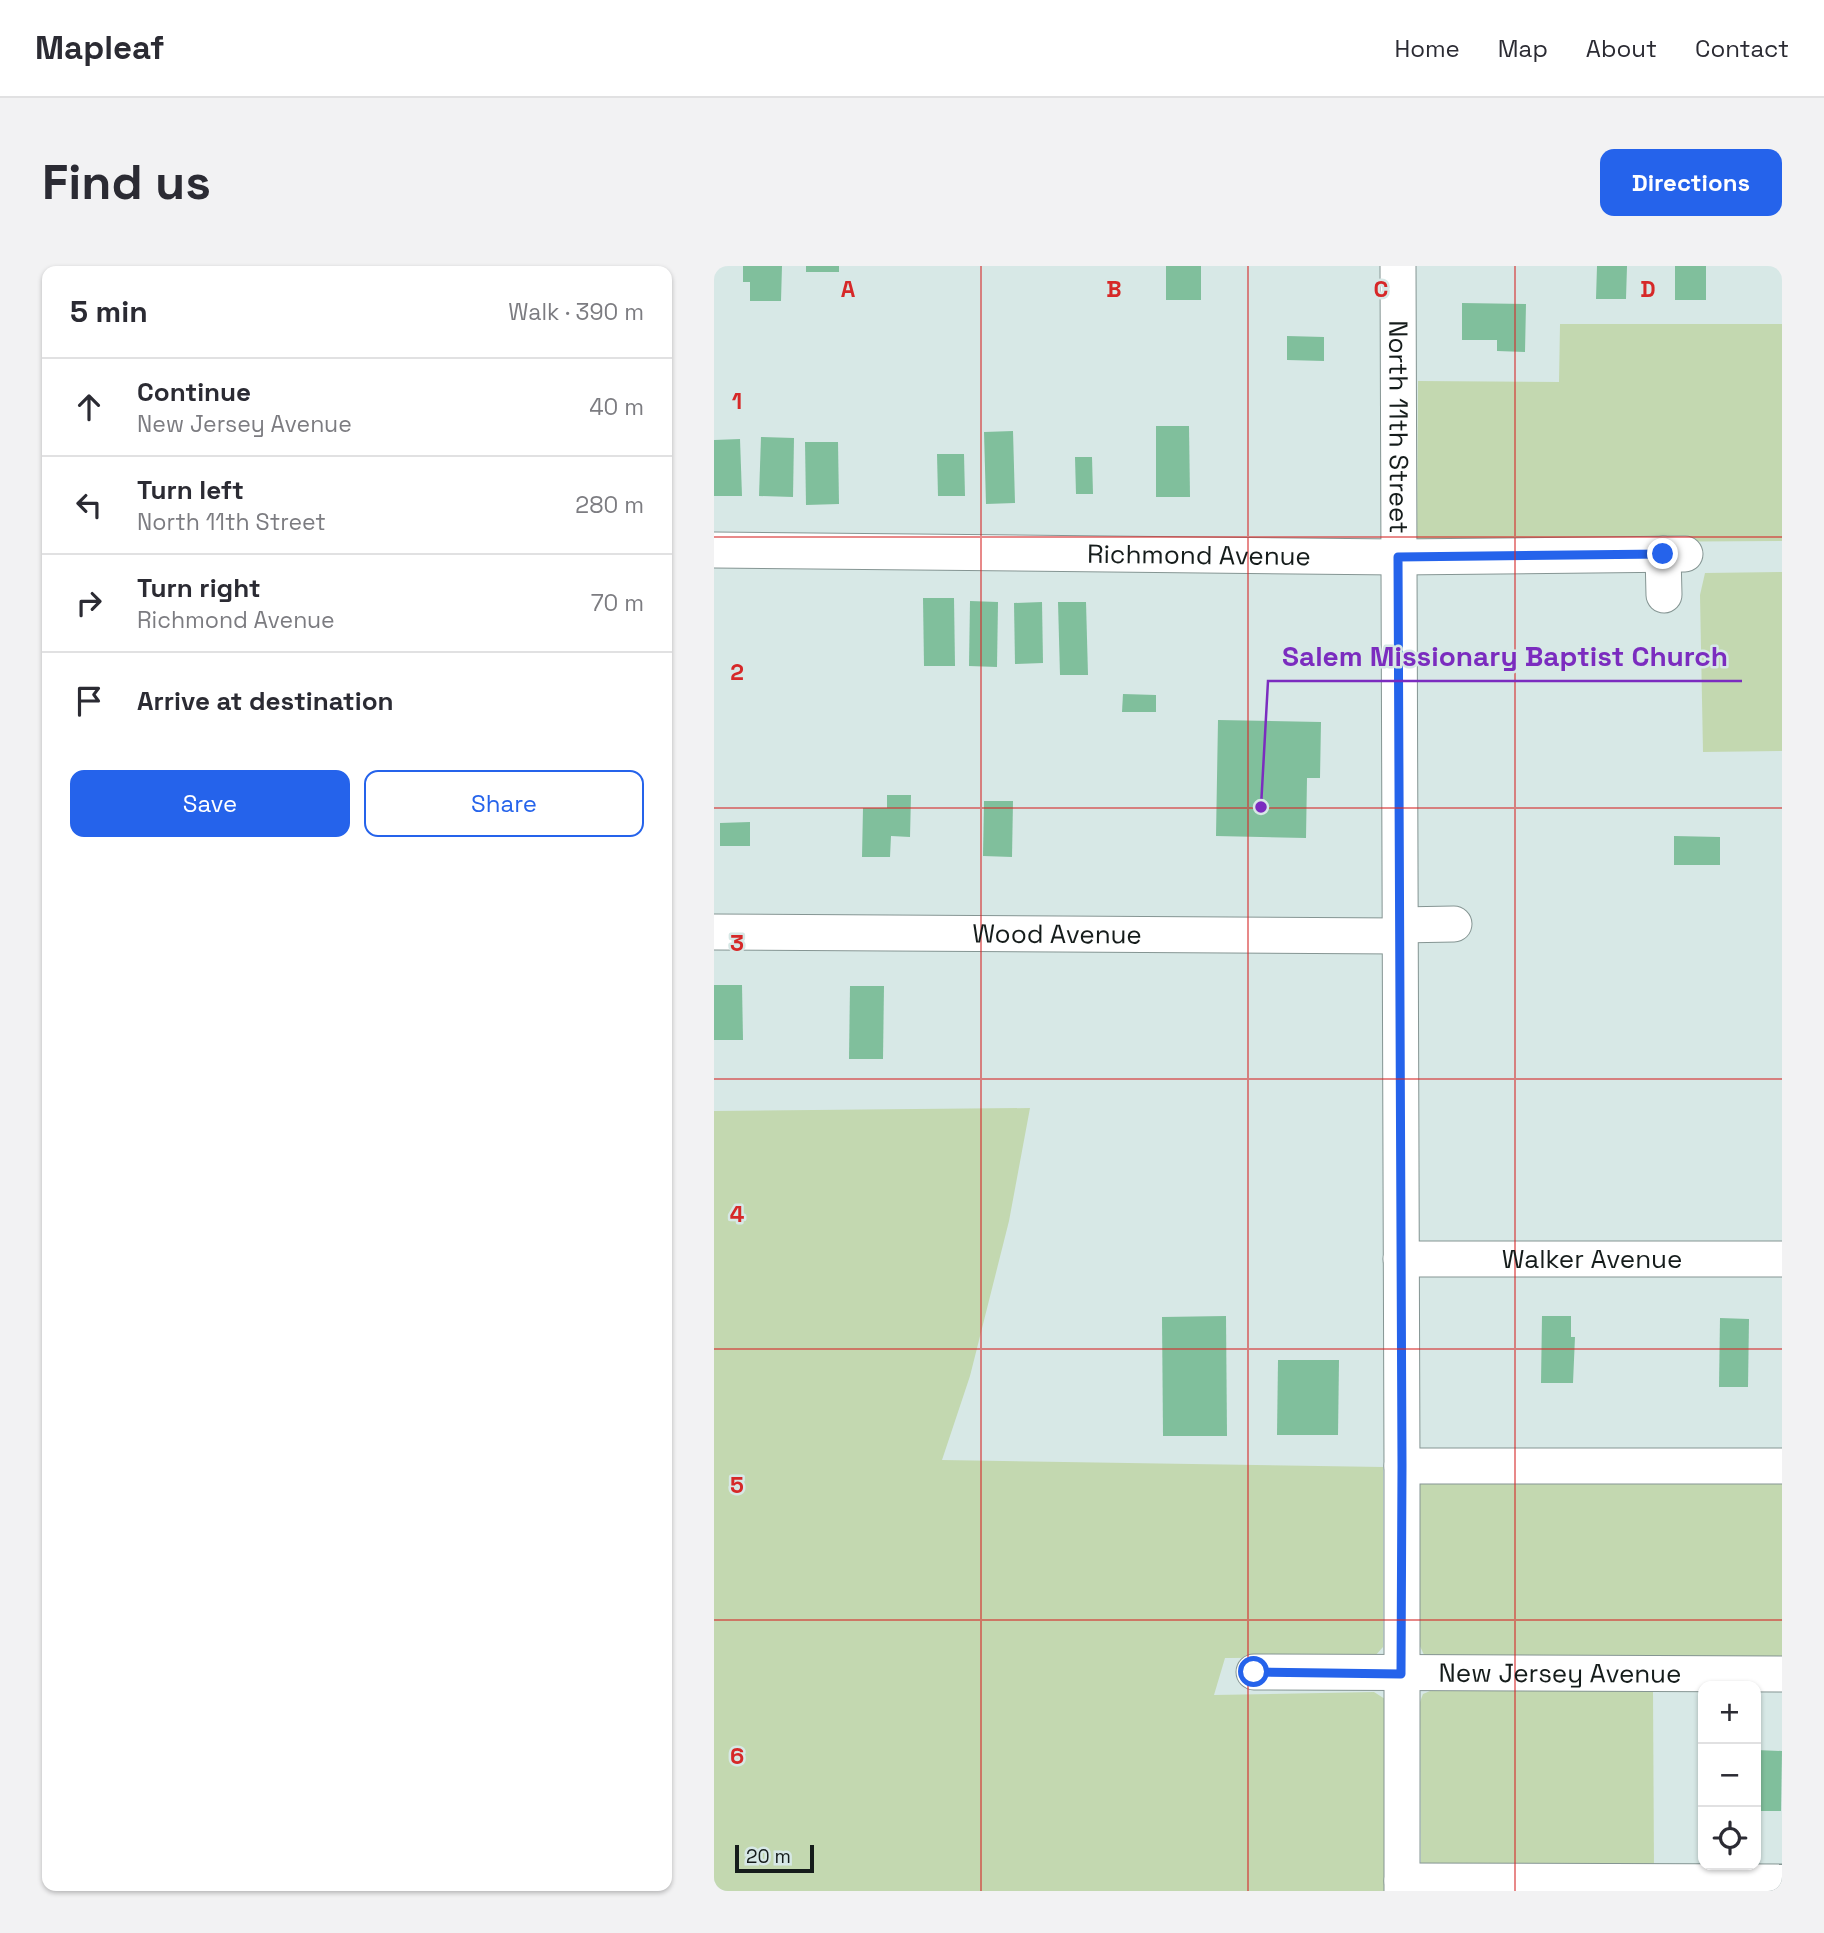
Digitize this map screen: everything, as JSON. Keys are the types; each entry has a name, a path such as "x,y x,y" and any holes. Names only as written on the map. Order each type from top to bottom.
{"street":[{"name":"North 11th Street","path":"1398,266 1402,1886"},
{"name":"Richmond Avenue","path":"714,551 1398,557 1674,554 1664,595"},
{"name":"Wood Avenue","path":"714,932 1400,931 1454,925"},
{"name":"Walker Avenue","path":"1401,1259 1782,1259"},
{"path":"1402,1466 1782,1466"},
{"name":"New Jersey Avenue","path":"1254,1672 1782,1674"},
{"path":"1402,1886 1782,1882"}],"green space":[{"path":"1560,324 1782,324 1782,541 1417,543 1418,381 1559,382"},
{"path":"1782,572 1782,751 1703,752 1700,595 1705,573"},
{"path":"1030,1108 1009,1221 970,1376 942,1460 1383,1467 1383,1647 1374,1657 1225,1658 1214,1695 1374,1692 1385,1699 1384,1891 714,1891 714,1111"},
{"path":"1420,1474 1782,1476 1782,1660 1425,1657 1419,1644"},
{"path":"1430,1691 1653,1691 1654,1870 1421,1870 1420,1702 1423,1694"}],"building":[{"path":"743,266 782,266 781,301 750,301 750,282 743,282"},
{"path":"806,266 839,266 839,272 806,272"},
{"path":"1166,266 1201,266 1201,300 1166,300"},
{"path":"1597,266 1627,266 1626,299 1596,299"},
{"path":"1675,266 1706,266 1706,300 1675,300"},
{"path":"1462,303 1526,304 1525,352 1497,351 1497,340 1462,340"},
{"path":"1287,336 1324,337 1324,361 1287,360"},
{"path":"1156,426 1189,426 1190,497 1156,497"},
{"path":"1013,431 1015,503 986,504 984,432"},
{"path":"761,437 794,438 793,497 759,496"},
{"path":"740,439 742,496 714,496 714,440"},
{"path":"805,442 838,442 839,504 806,505"},
{"path":"937,454 964,454 965,496 938,496"},
{"path":"1075,457 1092,457 1093,494 1076,494"},
{"path":"923,598 954,598 955,666 924,666"},
{"path":"970,601 998,602 997,667 969,666"},
{"path":"1042,602 1043,663 1015,664 1014,603"},
{"path":"1058,602 1086,602 1088,675 1060,675"},
{"path":"1123,694 1156,695 1156,712 1122,712"},
{"path":"1218,720 1321,722 1320,778 1307,778 1306,838 1216,836"},
{"path":"887,795 911,795 910,837 891,836 890,857 862,857 863,808 887,808"},
{"path":"984,801 1013,801 1012,857 983,856"},
{"path":"750,822 750,846 720,846 720,823"},
{"path":"1674,836 1720,837 1720,865 1674,865"},
{"path":"714,985 742,985 743,1040 714,1040"},
{"path":"850,986 884,986 883,1059 849,1059"},
{"path":"1226,1316 1227,1436 1163,1436 1162,1317"},
{"path":"1542,1316 1571,1316 1571,1337 1575,1337 1573,1383 1541,1383"},
{"path":"1720,1318 1749,1319 1748,1387 1719,1387"},
{"path":"1278,1360 1339,1360 1338,1435 1277,1435"},
{"path":"1761,1750 1782,1751 1781,1811 1761,1811"}],"place":[{"name":"Salem Missionary Baptist Church","path":"1261,807"}],"route":[{"path":"1254,1672 1401,1674 1398,557 1663,554"}]}
